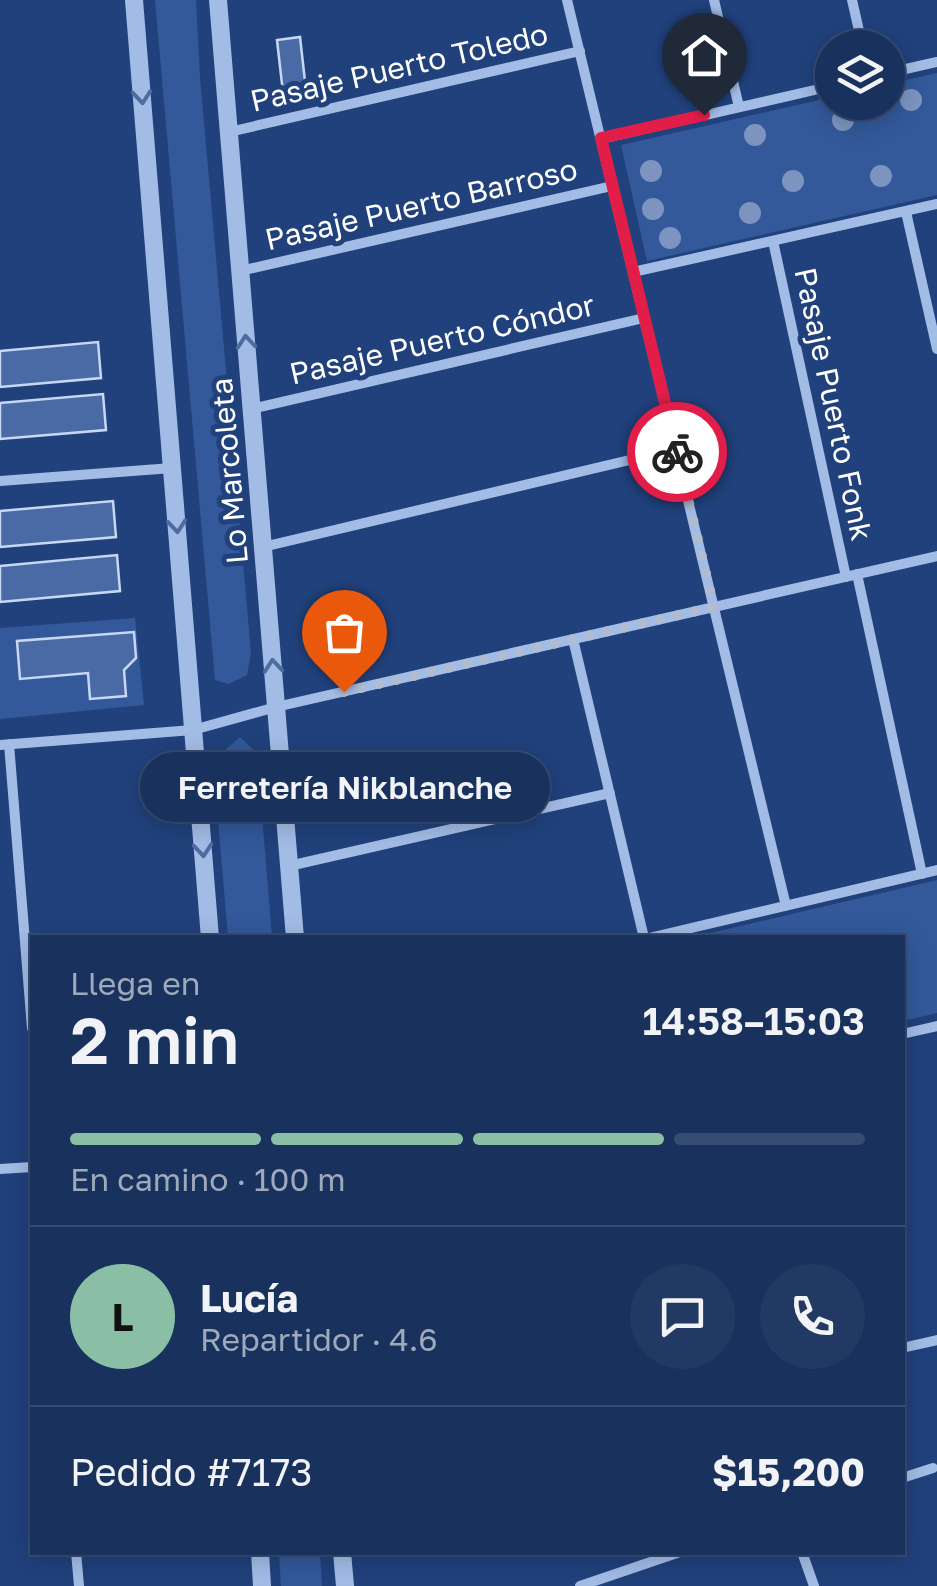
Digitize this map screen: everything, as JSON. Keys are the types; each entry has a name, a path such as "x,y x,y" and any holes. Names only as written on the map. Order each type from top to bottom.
{"street":[{"name":"Lo Marcoleta","path":"134,0 210,935"},
{"name":"Lo Marcoleta","path":"218,0 295,935"},
{"path":"567,0 786,906"},
{"path":"714,0 738,107"},
{"path":"852,0 858,30"},
{"name":"Pasaje Puerto Toledo","path":"229,132 580,52"},
{"path":"905,69 937,62"},
{"name":"Pasaje Puerto Barroso","path":"601,138 815,90"},
{"name":"Pasaje Puerto Barroso","path":"240,271 612,186"},
{"path":"633,272 937,204"},
{"path":"906,212 937,349"},
{"name":"Pasaje Puerto Fonk","path":"774,241 922,874"},
{"name":"Pasaje Puerto Cóndor","path":"251,409 644,318"},
{"path":"263,547 676,449"},
{"path":"0,481 172,468"},
{"path":"30,1007 5,744 193,730 276,707 937,556"},
{"path":"573,639 646,935"},
{"path":"289,866 610,794"},
{"path":"660,935 937,870"},
{"path":"905,1033 937,1026"},
{"path":"0,1169 30,1166"},
{"path":"905,1347 937,1340"},
{"path":"905,1477 933,1468"},
{"path":"76,1555 79,1586"},
{"path":"260,1555 262,1586"},
{"path":"342,1555 344,1586"},
{"path":"580,1586 671,1555"},
{"path":"803,1555 814,1586"}],"shaded area":[{"path":"155,0 196,0 251,653 247,675 228,684 215,680"},
{"path":"937,73 937,195 647,261 621,145 815,101 815,120 905,120 905,80"},
{"path":"135,618 144,705 0,719 0,628"},
{"path":"240,737 257,753 272,935 228,935 214,772 223,752"},
{"path":"937,880 937,1013 905,1021 905,935 702,935"},
{"path":"279,1555 320,1555 322,1586 281,1586"}],"building":[{"path":"300,37 306,90 283,93 277,40"},
{"path":"98,342 101,378 0,387 0,351"},
{"path":"103,394 106,430 0,439 0,403"},
{"path":"113,501 116,537 0,547 0,511"},
{"path":"117,555 120,591 0,602 0,566"},
{"path":"353,610 362,664 331,670 322,615"},
{"path":"134,632 136,658 124,670 126,696 90,699 88,673 20,679 17,641"}],"way so far":[{"path":"344,692 714,607 677,452"}],"place":[{"name":"Ferretería Nikblanche","path":"344,692"}],"route":[{"path":"677,452 601,138 704,115"}]}
